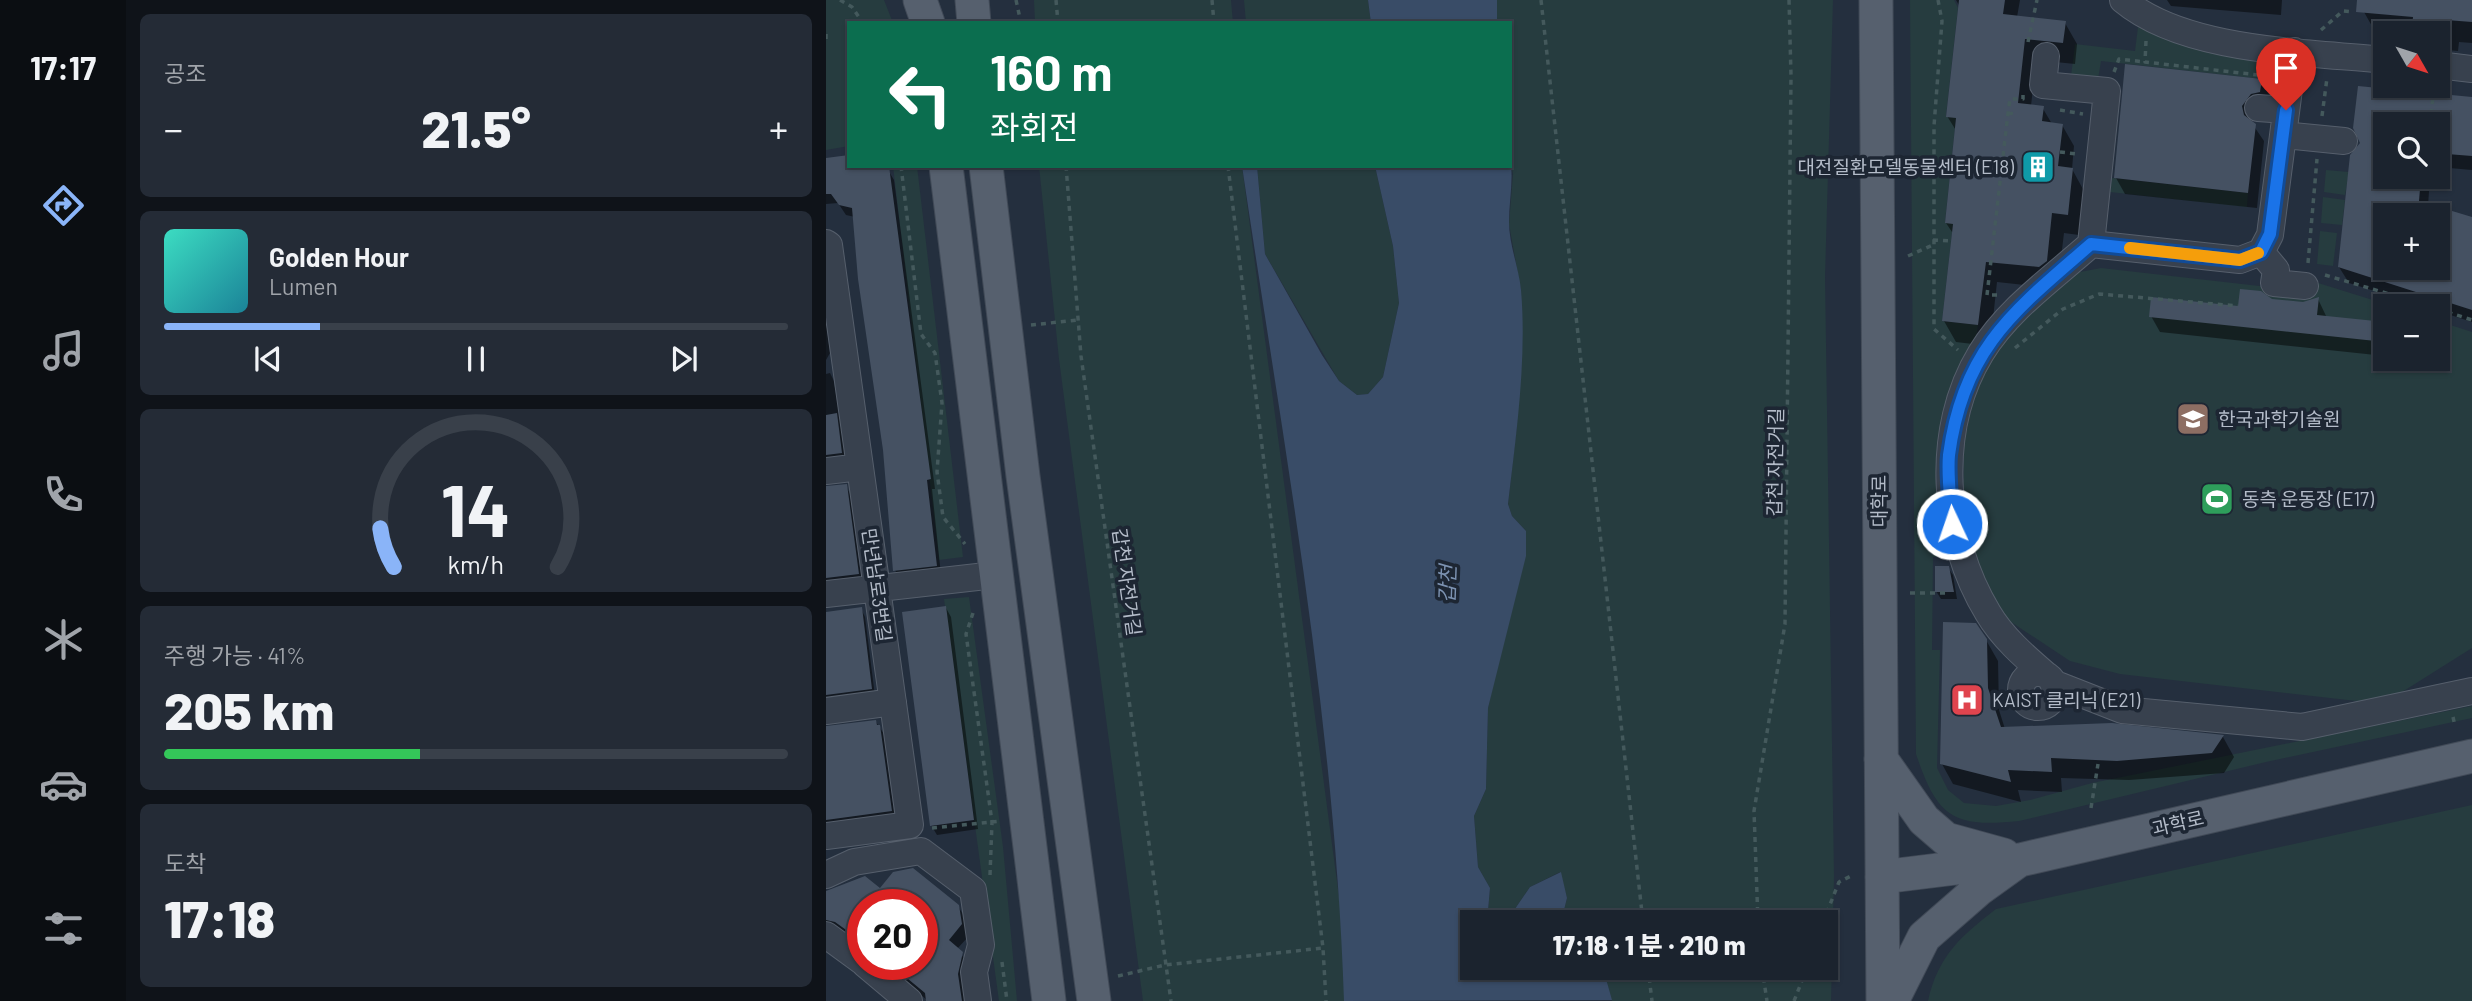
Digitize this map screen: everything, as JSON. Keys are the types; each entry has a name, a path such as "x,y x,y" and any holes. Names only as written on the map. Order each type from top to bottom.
{"main road":[{"path":"920,0 929,21"},
{"path":"930,21 931,0"},
{"path":"972,0 974,21"},
{"name":"대학로","path":"1876,0 1881,759 1868,876 1883,1001"},
{"path":"946,168 1049,1001"},
{"path":"986,168 1023,476 1105,989"},
{"name":"과학로","path":"1868,876 2020,860 2472,756"},
{"path":"1881,759 1924,820 1946,839 2020,860"},
{"path":"1892,1001 1924,937 1979,889 2020,860"}],"street":[{"path":"2135,9 2165,24 2224,44 2304,44 2373,58"},
{"path":"2091,244 2240,260 2261,252 2270,234 2285,122 2304,44"},
{"path":"2037,53 2043,85 2107,91 2091,244 2015,310 1980,354 1958,409 1949,457 1952,524 1971,582 1989,615 2023,656 2050,679 2091,700 2122,710 2302,727 2472,691"},
{"path":"2450,66 2472,69"},
{"path":"2258,108 2285,122 2344,141"},
{"name":"만년남로3번길","path":"826,243 829,246 835,348 860,467 910,825"},
{"path":"2261,252 2276,270 2274,283 2306,280"},
{"path":"826,471 860,467"},
{"path":"826,594 995,575"},
{"path":"826,711 893,702"},
{"path":"826,836 910,825"},
{"path":"826,875 854,862 921,850 973,890 981,945 974,972 978,1001"},
{"path":"826,935 847,950"},
{"path":"884,980 909,1001"}],"path":[{"path":"840,0 852,7 862,21"},
{"path":"1016,0 1021,21"},
{"path":"1056,0 1058,21"},
{"path":"1212,0 1214,21"},
{"path":"1541,0 1642,910"},
{"name":"갑천 자전거길","path":"1757,910 1754,811 1785,624 1791,173 1789,0"},
{"path":"1938,0 1942,21 1934,126 1934,329 1960,351"},
{"path":"2037,0 2032,14 2037,53"},
{"path":"2135,9 2146,62"},
{"path":"2304,44 2343,11 2353,12"},
{"path":"826,34 826,42"},
{"path":"2107,91 2119,59 2268,76"},
{"path":"2322,117 2327,76"},
{"path":"2015,310 2005,295 1987,295 2005,118 2010,99 2023,99 2024,87"},
{"path":"2008,113 2016,114"},
{"path":"2318,147 2306,280 2327,275 2392,294"},
{"path":"901,168 921,334 935,353 942,403 937,472 943,517 971,551"},
{"name":"갑천 자전거길","path":"1066,168 1078,320 1171,1001"},
{"path":"1228,168 1323,948 1326,1001"},
{"path":"1908,256 1933,242 1951,241"},
{"path":"2013,350 2063,309 2099,294 2238,306"},
{"path":"2450,313 2472,320"},
{"path":"1024,326 1078,320"},
{"path":"1910,593 1945,593"},
{"path":"976,604 966,634 992,822 992,888"},
{"path":"2091,808 2098,764"},
{"path":"910,825 924,829 1006,820"},
{"path":"1828,910 1839,882 1868,876"},
{"path":"1105,989 1165,965 1323,948"},
{"path":"1000,951 1007,1001"},
{"path":"1649,980 1652,1001"},
{"path":"1764,980 1767,1001"},
{"path":"1794,1001 1802,980"}],"green space":[{"path":"826,0 884,0 892,21 847,21 847,146 826,150"},
{"path":"1034,0 1231,0 1233,21 1035,21"},
{"path":"1244,0 1368,0 1371,21 1246,21"},
{"path":"1497,0 1833,0 1825,277 1833,910 1564,910 1567,898 1560,872 1530,887 1514,910 1488,910 1490,888 1478,867 1474,816 1486,789 1488,708 1526,531 1512,516 1508,504 1517,424 1521,337 1521,291 1509,224 1513,174 1512,21 1497,21"},
{"path":"1910,0 1954,0 1958,8 1946,116 1956,118 1945,222 1953,224 1942,321 1978,325 1974,353 1950,414 1957,557 1933,557 1932,650 1940,650 1937,768 1948,790 1964,803 1996,806 2092,783 2472,706 2472,718 2266,762 2019,821 1996,823 1963,819 1940,805 1916,754"},
{"path":"2138,27 2196,48 2256,61 2263,70 2262,79 2101,61 2098,79 2071,76 2075,44 2135,51"},
{"path":"893,168 917,168 963,557 939,560"},
{"path":"1039,168 1242,168 1341,912 1345,1001 1143,1001 1059,359"},
{"path":"1257,168 1375,168 1393,246 1399,303 1383,377 1368,394 1357,395 1339,381 1265,254"},
{"path":"2326,170 2349,172 2345,195 2324,192"},
{"path":"2112,178 2248,193 2247,207 2110,192"},
{"path":"2323,197 2345,200 2342,225 2321,223"},
{"path":"2320,231 2337,233 2333,266 2317,264"},
{"name":"동측 운동장 (E17)","path":"2101,268 2313,292 2315,282 2373,300 2373,371 2450,371 2450,325 2472,332 2472,648 2383,704 2120,674 2070,661 1996,612 1975,560 1963,515 1964,443 1978,378 2024,313 2075,273"},
{"path":"969,597 1003,847 1017,1001 999,1001 944,599"},
{"path":"2472,805 2472,1001 1928,1001 1938,971 1953,948 1996,909"},
{"path":"1606,980 1832,980 1831,1001 1612,1001"}],"water":[{"path":"1368,0 1497,0 1497,21 1371,21"},
{"name":"갑천","path":"1242,168 1257,168 1265,254 1322,355 1339,381 1357,395 1368,394 1383,377 1399,303 1393,246 1375,168 1511,168 1509,231 1521,290 1523,343 1508,504 1512,516 1526,531 1526,556 1488,708 1486,789 1474,816 1478,867 1490,888 1488,910 1460,910 1460,980 1606,980 1612,1000 1344,1001 1339,896 1319,687"},
{"path":"1561,872 1567,898 1564,910 1514,910 1530,887"}],"building":[{"name":"대전질환모델동물센터 (E18)","path":"1959,0 2005,0 2003,14 2066,21 2063,43 2025,39 2018,103 2044,106 2042,121 2063,124 2058,166 2073,168 2068,215 2052,213 2047,261 2039,267 1986,262 1978,325 1942,321 1953,224 1945,223 1956,118 1946,117"},
{"path":"2357,0 2472,0 2472,22 2413,21 2413,17 2356,12"},
{"path":"2125,64 2262,79 2260,92 2251,94 2242,106 2244,115 2256,124 2248,193 2114,178"},
{"path":"2358,86 2373,87 2373,98 2450,98 2450,95 2472,97 2472,156 2450,154 2450,112 2373,112 2373,189 2420,189 2419,201 2426,203 2373,203 2373,278 2338,267 2350,155 2360,143 2353,128"},
{"path":"847,155 847,168 889,168 931,479 927,480 937,566 893,571 883,450 858,279 852,208 839,205 831,194 826,194 826,158"},
{"path":"2450,210 2472,217 2472,310 2450,303 2450,294 2422,294 2379,280 2450,280"},
{"path":"2240,289 2261,291 2272,299 2303,302 2319,297 2317,315 2373,321 2373,341 2149,317 2151,297 2238,306"},
{"path":"837,413 842,453 826,455 826,415"},
{"path":"847,484 859,574 826,578 826,486"},
{"path":"1935,566 1949,566 1954,592 1935,592"},
{"path":"946,606 974,820 930,826 902,612"},
{"path":"862,607 872,689 826,695 826,612"},
{"name":"KAIST 클리닉 (E21)","path":"1943,622 1976,623 1987,639 1988,688 2001,727 2112,723 2224,735 2212,753 2117,761 2051,758 2052,772 2008,770 2011,782 1940,764"},
{"path":"876,720 877,725 880,725 892,811 826,820 826,726"},
{"path":"913,868 959,905 962,924 949,940 963,952 958,974 962,1001 926,1001 925,993 909,980 938,980 938,889 847,889 847,931 835,922 826,920 826,891 865,876 880,888 893,872"}],"slow traffic":[{"path":"2130,248 2240,260 2258,253"}],"place":[{"name":"대전질환모델동물센터 (E18)","path":"2038,167"},
{"name":"한국과학기술원","path":"2193,419"},
{"name":"동측 운동장 (E17)","path":"2217,499"},
{"name":"KAIST 클리닉 (E21)","path":"1967,700"}],"route":[{"path":"1952,524 1949,457 1958,409 1980,354 2015,310 2091,244 2240,260 2261,252 2270,234 2286,110"}]}
